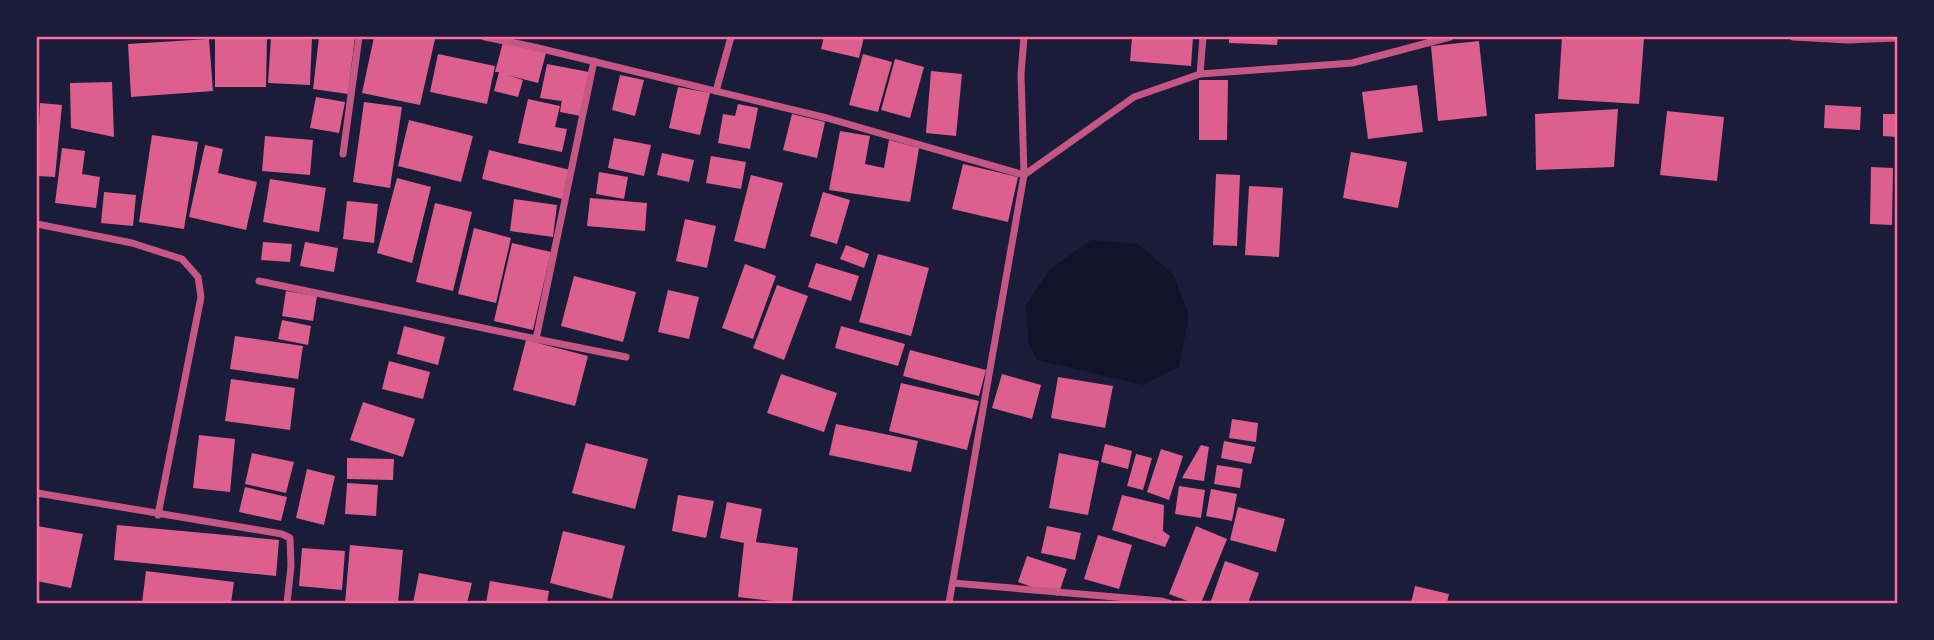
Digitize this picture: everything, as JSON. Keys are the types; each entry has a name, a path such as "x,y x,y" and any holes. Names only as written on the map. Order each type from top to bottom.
{"street":[{"path":"343,155 359,37"},
{"path":"485,37 827,118 1024,175"},
{"path":"716,91 731,37"},
{"path":"950,603 1024,175 1021,74 1024,37"},
{"path":"1200,74 1203,37"},
{"path":"1024,175 1134,97 1200,74 1352,62 1450,37"},
{"path":"1793,37 1897,38"},
{"path":"536,339 594,61"},
{"path":"37,224 132,243 182,259 198,277 201,297 158,515"},
{"path":"259,281 626,357"},
{"path":"37,493 158,515 268,530 290,538 291,566 287,603"},
{"path":"953,583 1088,593 1169,603"}],"shaded area":[{"path":"1091,240 1138,244 1173,274 1189,314 1179,367 1143,385 1037,360 1028,342 1026,305 1050,269"}],"building":[{"path":"215,37 267,37 266,87 215,87"},
{"path":"271,37 312,37 310,85 268,83"},
{"path":"319,37 355,37 348,94 313,89"},
{"path":"374,37 435,39 420,105 362,93"},
{"path":"824,37 864,37 859,58 821,49"},
{"path":"1132,37 1193,37 1191,66 1130,61"},
{"path":"1229,37 1278,37 1277,45 1229,43"},
{"path":"1562,37 1644,38 1639,104 1558,99"},
{"path":"209,39 213,91 131,97 128,44"},
{"path":"1479,41 1487,116 1438,121 1431,46"},
{"path":"503,42 546,53 538,83 507,75 523,80 518,97 494,91 499,72 495,72"},
{"path":"438,54 495,66 487,104 430,92"},
{"path":"863,54 892,62 878,112 849,105"},
{"path":"895,59 924,67 910,118 881,110"},
{"path":"547,64 589,72 581,116 560,112 562,99 540,98"},
{"path":"931,71 962,74 956,136 926,133"},
{"path":"620,75 644,80 635,116 612,110"},
{"path":"1199,80 1228,80 1227,140 1199,140"},
{"path":"112,82 114,137 71,128 70,83"},
{"path":"1417,85 1423,132 1368,139 1362,92"},
{"path":"678,87 710,93 700,135 669,128"},
{"path":"316,97 345,102 339,133 310,128"},
{"path":"528,99 560,106 555,127 567,129 562,152 518,143"},
{"path":"364,102 402,107 390,188 353,182"},
{"path":"40,103 62,105 55,177 37,176"},
{"path":"738,104 758,108 750,149 718,143 723,114 735,116"},
{"path":"1825,105 1861,107 1860,130 1824,128"},
{"path":"1618,109 1614,167 1536,170 1535,114"},
{"path":"1667,111 1724,117 1717,181 1660,175"},
{"path":"792,114 825,122 817,158 783,150"},
{"path":"1883,114 1897,114 1897,137 1883,136"},
{"path":"409,120 473,136 461,182 398,166"},
{"path":"840,131 870,136 865,164 884,168 889,140 919,148 910,202 829,190"},
{"path":"152,135 198,142 184,229 139,222"},
{"path":"265,136 313,140 310,175 262,171"},
{"path":"614,138 651,145 644,176 608,168"},
{"path":"205,145 223,149 218,173 257,182 246,230 189,217"},
{"path":"62,148 85,151 82,174 100,177 96,208 55,203"},
{"path":"489,150 570,170 562,199 482,179"},
{"path":"1351,152 1407,162 1398,208 1343,198"},
{"path":"662,153 694,160 689,182 657,175"},
{"path":"711,156 746,162 741,189 706,183"},
{"path":"963,164 1018,177 1008,222 952,209"},
{"path":"1871,167 1893,168 1892,225 1870,224"},
{"path":"599,172 628,177 624,199 596,194"},
{"path":"1216,174 1240,175 1237,246 1213,245"},
{"path":"751,175 783,183 765,249 734,241"},
{"path":"397,178 431,187 412,263 377,253"},
{"path":"270,179 326,188 319,232 263,222"},
{"path":"1249,186 1283,188 1279,257 1245,255"},
{"path":"104,192 136,195 133,226 101,223"},
{"path":"823,192 850,200 837,244 810,236"},
{"path":"590,198 647,203 645,231 587,226"},
{"path":"514,199 557,205 553,237 510,231"},
{"path":"347,201 378,204 374,243 343,239"},
{"path":"435,203 472,212 453,291 416,282"},
{"path":"685,219 716,226 707,268 676,261"},
{"path":"474,228 511,238 496,303 458,294"},
{"path":"263,242 292,244 290,262 261,260"},
{"path":"305,242 338,248 334,272 300,266"},
{"path":"512,243 551,252 533,330 494,321"},
{"path":"846,245 869,254 864,268 840,259"},
{"path":"878,254 929,268 911,336 859,322"},
{"path":"816,263 859,276 851,301 808,287"},
{"path":"745,264 776,276 753,339 722,328"},
{"path":"574,276 636,292 623,342 561,326"},
{"path":"777,285 808,296 784,360 753,348"},
{"path":"668,290 699,297 689,339 658,332"},
{"path":"286,291 317,296 313,321 282,316"},
{"path":"282,320 311,326 308,345 278,339"},
{"path":"404,326 445,337 438,365 397,354"},
{"path":"841,326 905,344 898,366 835,348"},
{"path":"235,336 303,346 298,379 230,369"},
{"path":"526,340 588,356 575,406 513,390"},
{"path":"910,350 986,370 979,396 903,376"},
{"path":"389,361 430,372 423,399 382,389"},
{"path":"781,374 837,393 824,432 767,413"},
{"path":"1002,374 1041,385 1032,419 992,408"},
{"path":"1058,377 1113,386 1105,428 1051,418"},
{"path":"231,379 295,388 290,430 225,421"},
{"path":"901,383 979,401 967,450 889,431"},
{"path":"363,402 415,419 403,457 350,440"},
{"path":"1232,419 1258,423 1256,442 1229,438"},
{"path":"836,424 918,441 911,472 829,455"},
{"path":"199,435 235,439 230,492 193,488"},
{"path":"1224,441 1255,447 1251,464 1221,458"},
{"path":"586,443 648,459 635,509 572,493"},
{"path":"1105,444 1132,451 1128,469 1101,462"},
{"path":"1201,445 1209,447 1204,481 1182,478"},
{"path":"1161,449 1183,456 1169,500 1147,492"},
{"path":"252,453 294,462 286,493 245,484"},
{"path":"1059,453 1099,461 1088,515 1049,508"},
{"path":"1136,454 1152,458 1143,490 1127,486"},
{"path":"347,458 394,459 393,480 347,479"},
{"path":"1217,465 1243,469 1240,488 1214,484"},
{"path":"307,469 335,476 324,525 296,518"},
{"path":"347,483 378,485 376,516 345,514"},
{"path":"1179,486 1205,490 1201,518 1175,514"},
{"path":"245,487 287,497 281,521 239,512"},
{"path":"1211,489 1237,494 1232,521 1206,516"},
{"path":"678,495 714,501 706,538 672,531"},
{"path":"1122,495 1164,505 1163,531 1170,536 1165,547 1112,530"},
{"path":"727,502 762,509 756,542 798,548 792,603 738,597 744,543 720,538"},
{"path":"1238,507 1285,519 1276,552 1230,540"},
{"path":"117,525 279,540 276,576 114,560"},
{"path":"37,526 83,534 71,588 37,581"},
{"path":"1047,526 1081,533 1075,560 1041,553"},
{"path":"1196,526 1227,539 1201,603 1193,603 1169,594"},
{"path":"563,531 625,546 612,599 550,583"},
{"path":"1098,535 1132,545 1119,589 1084,579"},
{"path":"350,545 403,550 398,603 345,603"},
{"path":"302,548 345,551 342,590 299,586"},
{"path":"1027,556 1067,569 1058,596 1018,582"},
{"path":"1225,561 1259,573 1248,603 1211,601"},
{"path":"146,571 234,582 231,603 142,603"},
{"path":"419,573 472,583 467,603 413,603"},
{"path":"490,581 549,591 547,603 486,603"},
{"path":"1415,586 1449,594 1447,603 1411,603"}]}
